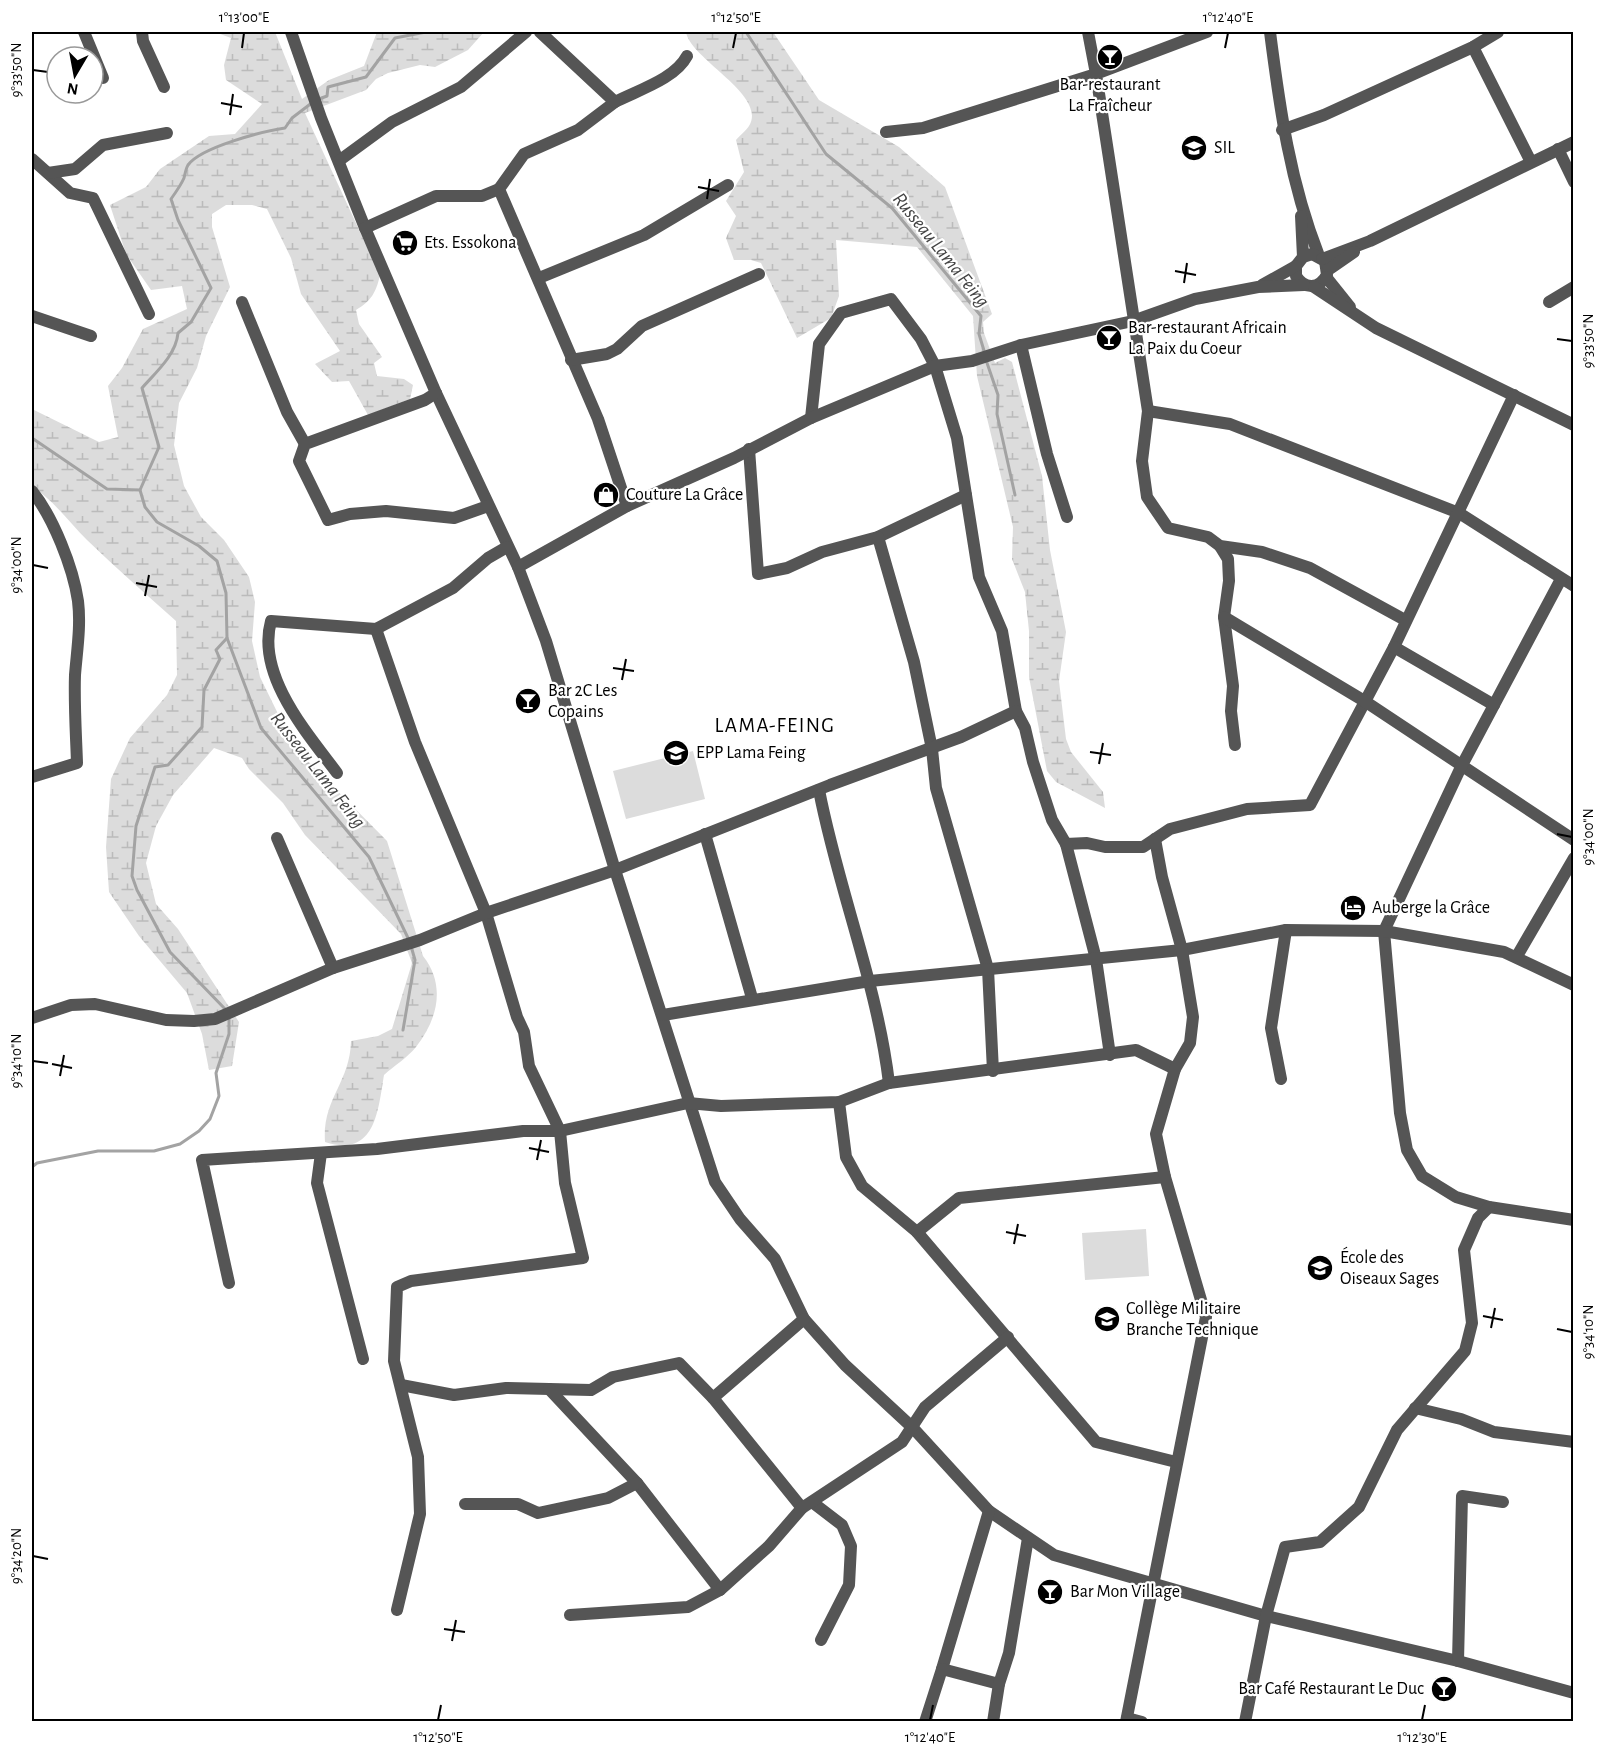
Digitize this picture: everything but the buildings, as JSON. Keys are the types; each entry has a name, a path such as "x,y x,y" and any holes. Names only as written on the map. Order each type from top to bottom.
{"street":[{"path":"142,32 143,41 164,87"},
{"path":"291,32 321,118 340,160 365,228 436,393 518,567 546,641 615,870 715,1182 740,1219 775,1259 804,1319 845,1365 913,1428 990,1511 1054,1555 1266,1616 1458,1661 1574,1693"},
{"path":"340,160 392,122 460,87 526,32"},
{"path":"540,32 615,102"},
{"path":"1088,32 1148,411 1142,460 1147,497 1168,528 1208,537 1220,546 1228,559 1229,581 1224,617 1233,686 1231,711 1235,745"},
{"path":"886,132 923,128 1096,74 1207,32"},
{"path":"1270,32 1282,130 1300,203 1324,266"},
{"path":"1282,130 1324,115 1473,47 1498,32"},
{"path":"1473,47 1531,162"},
{"path":"365,228 436,196 482,196 499,189 524,154 578,130 615,102 675,70 682,65 687,56"},
{"path":"48,173 75,169 103,146 167,133"},
{"path":"1309,286 1324,266 1370,241 1574,142"},
{"path":"1558,149 1574,182"},
{"path":"32,159 70,193 93,198 149,314"},
{"path":"539,278 644,235 728,185"},
{"path":"499,189 598,419 627,506"},
{"path":"1300,203 1299,261 1296,276 1361,320 1574,425"},
{"path":"1258,287 1312,254 1324,266 1361,320"},
{"path":"571,360 617,350 642,326 759,274"},
{"path":"518,567 627,506 810,418 935,366 972,361 1021,345 1133,321 1195,299 1258,287 1309,286"},
{"path":"1549,302 1574,287"},
{"path":"810,418 819,344 841,313 891,299 921,339 935,366 957,438 979,577 1002,632 1016,711 1025,728 1033,762 1052,820 1066,844 1072,876 1096,959 1110,1055"},
{"path":"242,302 287,412 305,444"},
{"path":"32,316 91,336"},
{"path":"1021,345 1047,454 1067,517"},
{"path":"436,393 425,400 305,444 299,460 328,520 350,514 386,511 454,518 488,506"},
{"path":"1066,844 1087,843 1105,847 1143,847 1170,829 1247,809 1310,805 1394,647 1514,395"},
{"path":"1148,411 1230,424 1459,513 1574,586"},
{"path":"749,449 758,574 787,568 822,552 878,537 966,495"},
{"path":"32,491 48,513 73,580 78,601 80,643 75,675 77,763 32,777"},
{"path":"878,537 914,662 932,748 936,788 988,969 993,1071"},
{"path":"1220,546 1262,552 1310,568 1405,620"},
{"path":"337,773 283,696 274,674 268,630 271,621 376,629 453,588 488,558 507,547"},
{"path":"1561,579 1461,766 1384,931 1400,1113 1407,1150 1422,1176 1456,1197 1489,1208 1574,1220"},
{"path":"1224,617 1366,702 1574,840"},
{"path":"376,629 415,742 486,913 517,1017 524,1032 529,1066 560,1131 565,1183 582,1258 411,1281 397,1287 394,1361 418,1457 420,1500 420,1515 397,1610"},
{"path":"1394,647 1494,705"},
{"path":"33,1014 71,1005 95,1004 166,1020 215,1019 333,968 420,940 486,913 615,870 932,748 1016,711"},
{"path":"819,790 832,850 870,981 889,1083"},
{"path":"705,834 752,998"},
{"path":"277,838 333,968"},
{"path":"1142,1722 1127,1720 1206,1317 1165,1177 1156,1134 1175,1069 1190,1043 1192,1017 1182,950 1162,877 1155,839"},
{"path":"1517,956 1574,858"},
{"path":"663,1015 752,998 870,981 1182,950 1286,930 1384,931 1517,956 1574,985"},
{"path":"1281,1079 1271,1028 1286,930"},
{"path":"229,1283 202,1160 378,1149 523,1131 560,1131 688,1103 721,1106 839,1102 889,1083 993,1071 1136,1050 1175,1069"},
{"path":"839,1102 846,1157 862,1186 917,1232 1096,1442 1176,1462"},
{"path":"321,1153 317,1183 363,1359"},
{"path":"917,1232 959,1198 1165,1177"},
{"path":"1245,1722 1266,1616 1285,1547 1320,1542 1359,1507 1397,1430 1465,1351 1472,1323 1464,1250 1478,1218 1489,1208"},
{"path":"712,1398 804,1319"},
{"path":"570,1615 688,1607 720,1590 769,1546 807,1505 902,1442 925,1407 1008,1337"},
{"path":"401,1385 454,1395 507,1388 591,1390 613,1377 679,1363 807,1505 842,1526 851,1546 849,1585 820,1640"},
{"path":"549,1389 637,1483 720,1590"},
{"path":"1415,1408 1461,1419 1494,1432 1574,1442"},
{"path":"465,1504 518,1504 538,1513 608,1498 637,1483"},
{"path":"1458,1661 1462,1497 1503,1502"},
{"path":"925,1722 990,1511"},
{"path":"993,1722 999,1684 1009,1653 1028,1538"},
{"path":"942,1669 999,1684"}],"green space":[{"path":"215,32 275,32 302,99 329,80 364,66 377,32 484,32 468,50 435,67 420,65 388,73 376,79 366,90 305,113 380,275 372,296 356,310 359,324 382,357 374,363 377,376 404,379 413,385 410,399 368,415 349,381 332,382 315,364 340,351 301,294 291,258 267,209 252,205 226,205 212,214 212,227 230,287 206,336 197,368 179,403 174,445 184,486 201,517 224,540 249,577 255,602 252,641 260,677 297,750 387,841 423,956 435,979 437,990 434,1014 424,1036 413,1051 384,1075 376,1116 371,1128 355,1143 342,1145 325,1142 328,1114 346,1068 351,1041 378,1036 392,1029 412,963 401,934 305,835 283,803 249,769 242,758 214,748 173,795 156,826 146,863 156,904 178,929 239,1022 232,1066 209,1070 202,1034 187,993 139,936 109,892 106,847 111,779 130,738 167,695 177,675 176,621 32,486 32,409 99,442 118,437 108,386 122,368 143,329 187,309 182,286 151,290 126,254 110,205 146,187 160,169 209,136 235,134 262,104 226,80 224,65 231,38"},
{"path":"686,32 773,32 819,100 899,147 945,187 992,314 983,322 984,333 995,363 1005,358 1012,362 1042,476 1050,550 1066,632 1059,681 1066,739 1071,752 1103,792 1105,808 1056,782 1047,771 1029,677 1029,631 1025,592 1012,559 1013,527 977,376 973,316 917,247 836,240 839,296 831,318 797,338 761,263 751,260 734,260 726,238 736,216 726,201 744,172 736,140 749,126 752,114 748,102 700,54"},
{"path":"693,751 705,799 626,819 613,771"},
{"path":"1146,1229 1149,1276 1085,1280 1082,1233"}],"waterway":[{"name":"Russeau Lama Feing","path":"319,99 327,96 328,87 366,77 395,38 426,32"},
{"name":"Russeau Lama Feing","path":"746,32 826,154 892,208 981,316 979,334 985,354"},
{"name":"Russeau Lama Feing","path":"313,102 292,118 285,128 234,141 195,158 188,165 183,181 171,199 178,220 211,288 191,322 178,333 174,349 142,388 159,447 140,490 145,507 157,522 199,546 217,561 226,593 227,638 261,728 369,857 409,940"},
{"name":"Russeau Lama Feing","path":"986,360 998,395 997,414 1015,495"},
{"path":"32,438 107,489 140,490"},
{"path":"226,1010 170,952 132,876 136,826 155,767 168,765 202,727 204,690 220,659 216,650 227,638"},
{"name":"Russeau Lama Feing","path":"403,1030 415,960 411,946"},
{"path":"32,1167 37,1163 98,1151 154,1151 180,1144 199,1131 210,1119 219,1096 216,1073 229,1034 229,1016"}],"place":[{"name":"Bar-restaurant La Fraîcheur","path":"1110,57"},
{"name":"SIL","path":"1194,148"},
{"name":"Ets. Essokona","path":"405,243"},
{"name":"Bar-restaurant Africain La Paix du Coeur","path":"1109,338"},
{"name":"Couture La Grâce","path":"606,495"},
{"name":"Bar 2C Les Copains","path":"528,701"},
{"name":"EPP Lama Feing","path":"676,753"},
{"name":"Auberge la Grâce","path":"1353,908"},
{"name":"École des Oiseaux Sages","path":"1320,1268"},
{"name":"Collège Militaire Branche Technique","path":"1107,1319"},
{"name":"Bar Mon Village","path":"1050,1592"},
{"name":"Bar Café Restaurant Le Duc","path":"1444,1689"}],"district":[{"name":"LAMA-FEING","path":"775,725"}]}
